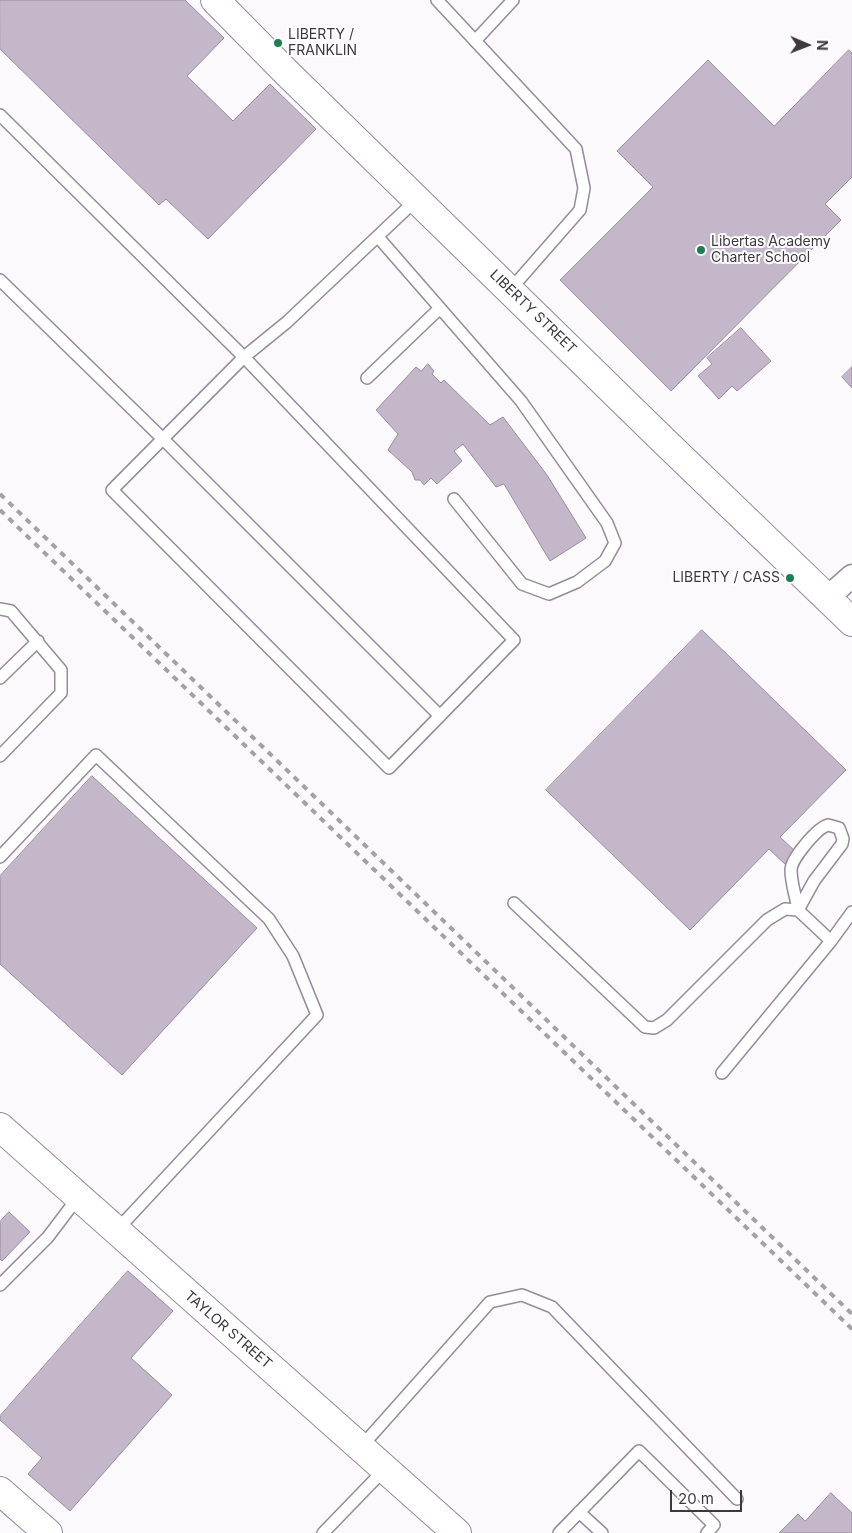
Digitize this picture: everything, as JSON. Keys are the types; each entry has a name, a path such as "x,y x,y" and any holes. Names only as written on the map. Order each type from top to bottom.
{"main road":[{"name":"LIBERTY STREET","path":"222,3 417,199 852,622"},
{"name":"TAYLOR STREET","path":"0,1127 456,1533"},
{"path":"0,1491 48,1533"}],"street":[{"path":"826,598 852,576"}],"lane":[{"path":"437,0 576,149 584,188 580,210 510,290"},
{"path":"475,41 513,0"},
{"path":"0,116 244,357 514,640 389,768 112,490 244,357 287,322 417,199"},
{"path":"378,237 521,401 607,523 616,543 605,561 577,582 549,594 522,584 454,499"},
{"path":"0,280 163,438 440,716"},
{"path":"367,378 440,308"},
{"path":"0,609 11,611 61,670 61,693 0,756"},
{"path":"0,678 38,641"},
{"path":"0,857 96,755 269,918 293,956 317,1015 116,1231"},
{"path":"798,910 814,881 842,844 844,839 842,833 835,826 822,826 792,864 792,883 798,910 831,941"},
{"path":"514,903 645,1027 654,1028 667,1020 767,920 785,909 798,910"},
{"path":"722,1073 831,941 852,912"},
{"path":"0,1285 48,1237 79,1196"},
{"path":"361,1447 490,1302 522,1295 552,1307 737,1499"},
{"path":"559,1533 639,1451 714,1525 707,1533"},
{"path":"322,1533 385,1468"},
{"path":"580,1512 602,1533"}],"building":[{"path":"0,0 185,0 224,38 187,76 233,121 270,84 316,129 208,239 166,199 159,205 0,49"},
{"name":"Libertas Academy Charter School","path":"849,50 852,53 852,177 825,204 841,220 671,391 560,280 653,187 617,151 708,60 774,126"},
{"path":"741,328 771,361 737,391 732,386 719,399 698,376 712,364 707,358"},
{"path":"428,364 434,371 432,374 441,383 444,380 490,425 503,417 547,475 586,538 550,561 504,484 496,487 463,444 454,451 462,461 437,484 431,478 424,485 420,480 415,480 412,472 388,450 398,434 376,410 416,367 421,371"},
{"path":"852,367 852,388 842,377"},
{"path":"702,630 846,770 780,837 797,853 786,865 769,849 690,930 546,790"},
{"path":"92,776 257,928 122,1075 0,964 0,876"},
{"path":"9,1212 30,1232 2,1261 0,1259 0,1222"},
{"path":"128,1271 173,1311 131,1358 172,1395 70,1511 28,1474 42,1458 0,1420 0,1416"},
{"path":"831,1493 852,1513 852,1533 779,1533 798,1514 805,1521"}],"railway":[{"path":"0,494 852,1314"},
{"path":"0,510 852,1329"}],"place":[{"name":"LIBERTY / FRANKLIN","path":"278,43"},
{"name":"Libertas Academy Charter School","path":"701,250"},
{"name":"LIBERTY / CASS","path":"790,578"}]}
